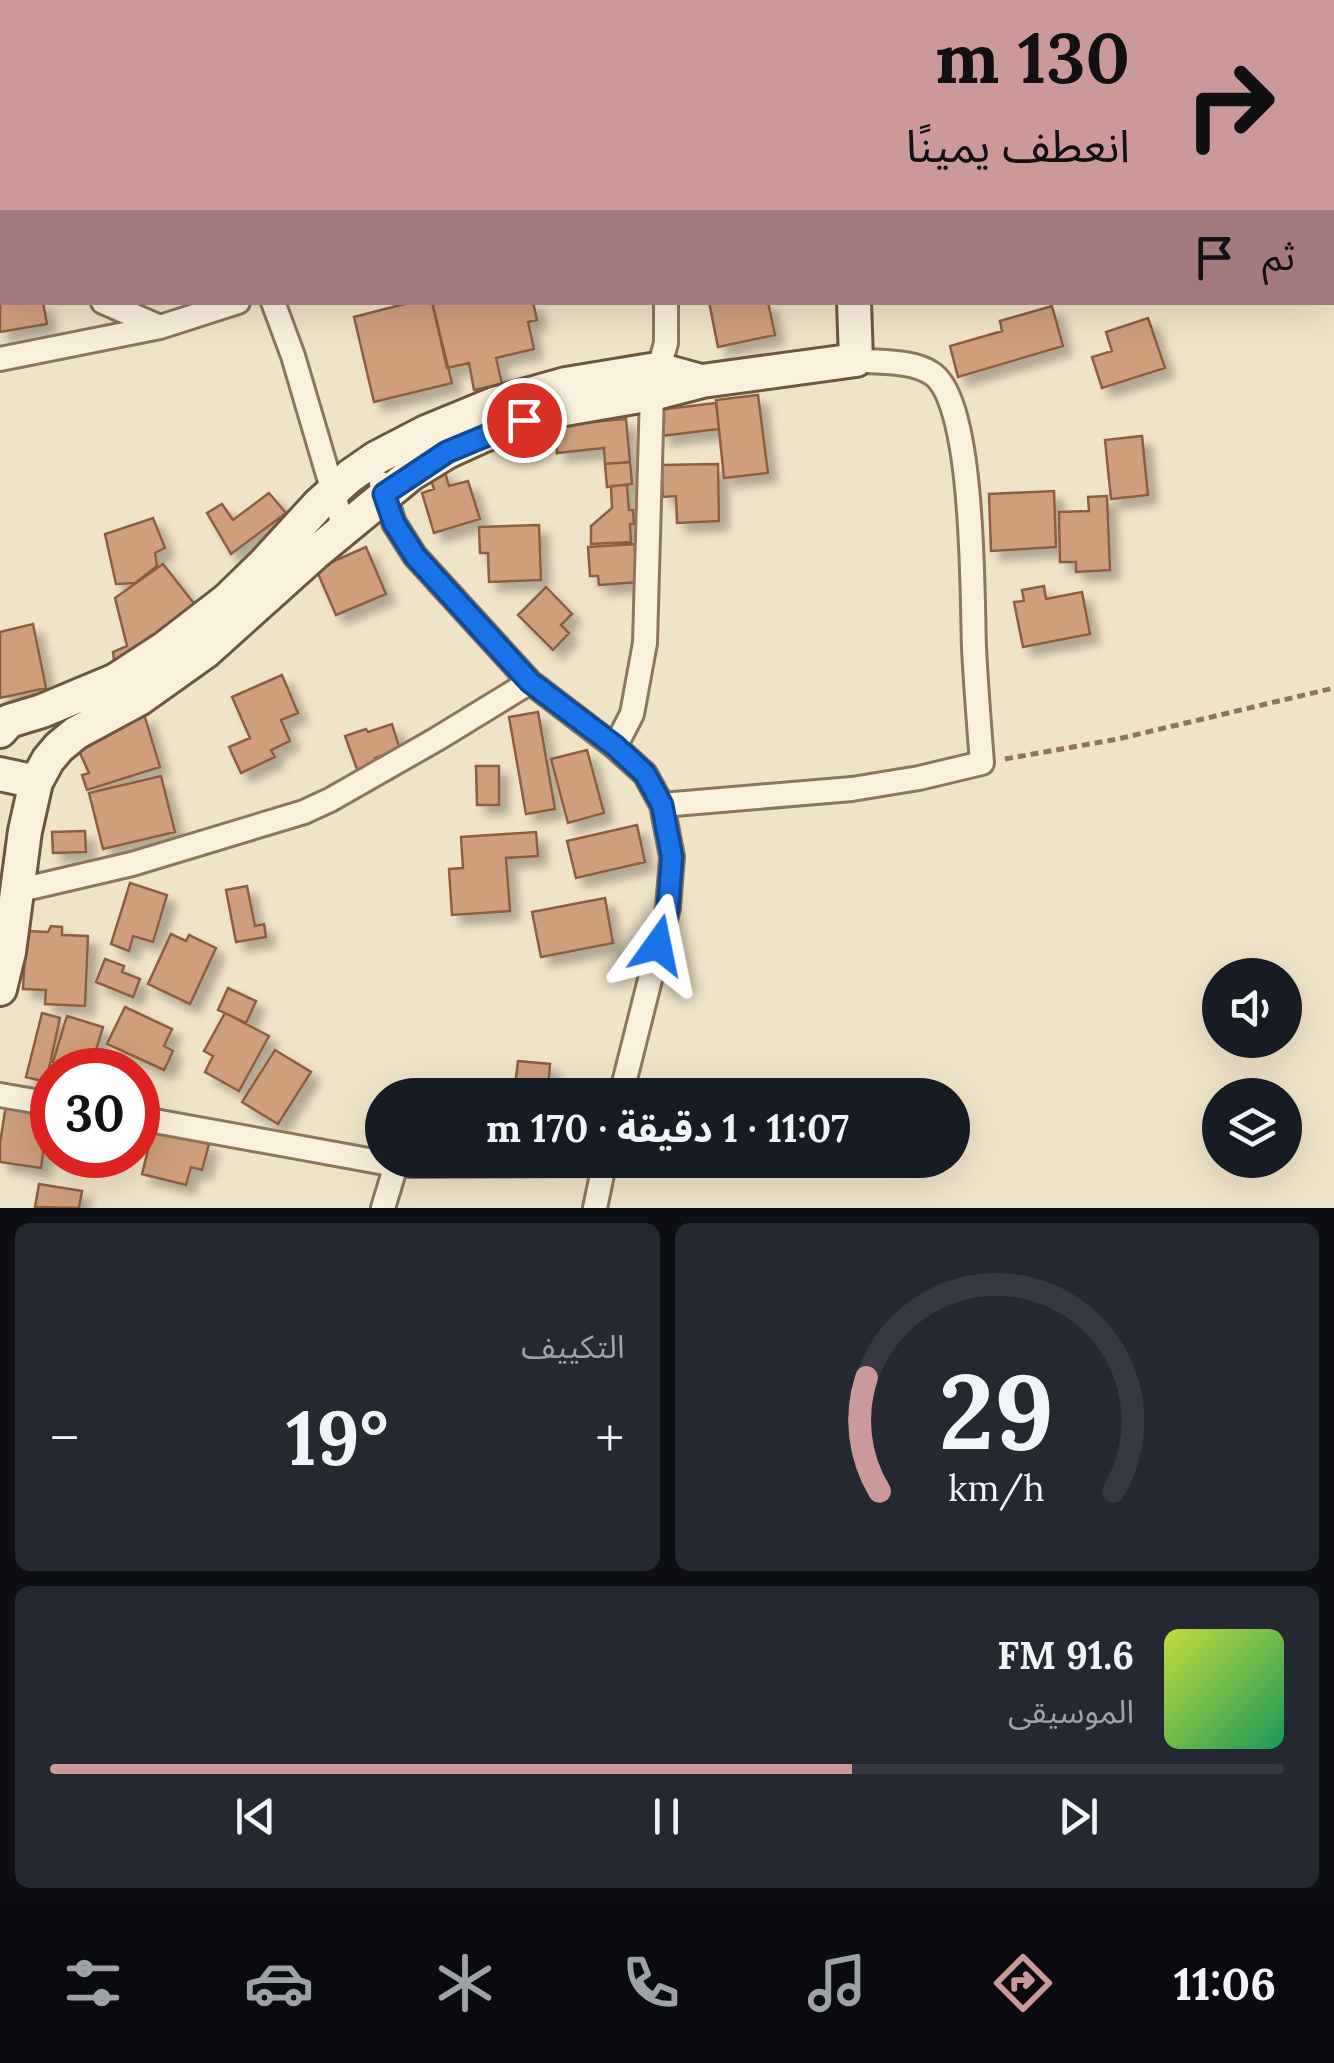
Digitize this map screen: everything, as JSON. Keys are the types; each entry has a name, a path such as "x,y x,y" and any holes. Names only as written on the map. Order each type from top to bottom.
{"main road":[{"path":"0,731 9,721 116,680 165,648 227,600 350,476 426,432 494,404 566,384 702,381 856,360 854,305"},
{"path":"0,990 36,782 59,747 205,652 384,494 447,452 524,420 655,382"},
{"path":"0,774 36,782"}],"street":[{"path":"111,305 160,327"},
{"path":"0,359 160,327 229,305"},
{"path":"274,305 344,529"},
{"path":"615,746 632,714 646,643 655,382 666,343 666,305"},
{"path":"662,805 852,789 982,763 968,506 954,410 946,388 932,373 909,366 856,360"},
{"path":"376,458 394,523 415,556 530,682 615,746 645,774 662,805 672,857 668,908 625,1078"},
{"path":"16,892 132,864 304,812 530,682"},
{"path":"0,1095 30,1100"},
{"path":"160,1122 365,1160"},
{"path":"383,1208 392,1178"},
{"path":"596,1208 601,1178"}],"path":[{"path":"982,763 1118,739 1334,688"}],"building":[{"path":"0,305 44,305 47,324 0,332"},
{"path":"400,305 433,305 452,383 374,402 354,317"},
{"path":"433,305 534,305 537,320 528,322 534,349 496,358 502,384 474,390 469,363 447,368"},
{"path":"710,305 769,305 775,335 718,347"},
{"path":"1052,306 1063,346 958,377 950,346 1002,331 1000,321"},
{"path":"1148,318 1165,368 1102,388 1092,357 1112,351 1106,332"},
{"path":"758,395 768,473 724,478 716,400"},
{"path":"716,403 719,429 661,436 658,410"},
{"path":"626,419 630,462 605,464 604,448 557,453 554,425"},
{"path":"1142,436 1148,495 1111,499 1105,440"},
{"path":"630,462 632,484 607,487 605,464"},
{"path":"718,464 719,521 677,523 676,496 663,497 661,465"},
{"path":"444,469 449,486 468,481 480,519 434,533 422,493 434,489 429,474"},
{"path":"627,485 634,524 630,524 631,542 591,544 591,526 612,508 611,486"},
{"path":"1054,491 1056,547 991,551 989,494"},
{"path":"269,493 286,513 231,554 207,513 222,504 233,520"},
{"path":"1107,496 1110,570 1076,572 1076,562 1060,562 1059,512 1089,511 1088,497"},
{"path":"153,518 165,548 155,553 157,566 135,583 116,584 105,534"},
{"path":"539,525 541,580 489,582 488,553 480,553 479,527"},
{"path":"637,544 639,582 599,585 598,576 590,576 588,547"},
{"path":"366,547 386,594 336,615 316,569"},
{"path":"163,564 196,606 133,653 114,660 113,652 127,646 115,598"},
{"path":"1044,586 1046,599 1082,592 1090,634 1023,647 1014,602 1024,601 1022,590"},
{"path":"546,587 572,614 561,625 569,633 553,650 518,615"},
{"path":"33,624 46,688 0,698 0,632"},
{"path":"282,675 298,713 281,720 290,741 271,750 275,757 241,773 229,747 250,738 232,697"},
{"path":"538,712 555,809 526,814 509,717"},
{"path":"144,714 160,767 87,790 82,775 89,773 79,751"},
{"path":"392,724 400,750 375,758 378,765 358,772 345,736"},
{"path":"587,750 604,813 568,823 551,759"},
{"path":"476,766 499,766 499,805 477,805"},
{"path":"161,776 175,832 103,849 89,793"},
{"path":"637,825 645,862 576,878 567,841"},
{"path":"85,831 86,852 53,853 52,832"},
{"path":"536,832 538,856 506,858 510,911 452,915 449,869 463,868 461,837"},
{"path":"130,883 167,895 153,942 133,936 129,951 111,944"},
{"path":"247,886 255,926 264,924 266,937 236,942 226,890"},
{"path":"605,898 613,943 541,957 532,912"},
{"path":"51,926 62,927 62,935 88,936 85,1006 45,1004 46,990 23,989 26,931 48,932"},
{"path":"171,934 186,941 189,935 216,948 190,1004 148,984"},
{"path":"105,959 124,966 122,972 140,979 133,997 96,982"},
{"path":"228,988 256,1001 246,1023 218,1010"},
{"path":"125,1007 172,1029 164,1046 173,1051 164,1070 160,1068 160,1048 116,1048 107,1044"},
{"path":"42,1013 60,1018 53,1048 33,1048"},
{"path":"225,1013 269,1036 239,1091 205,1072 213,1056 204,1051"},
{"path":"67,1016 103,1027 97,1048 57,1048"},
{"path":"275,1050 311,1072 278,1124 242,1102"},
{"path":"518,1061 550,1064 549,1078 516,1078"},
{"path":"6,1105 30,1109 30,1166 0,1162"},
{"path":"160,1132 209,1144 202,1170 191,1167 186,1185 158,1178"},
{"path":"39,1184 82,1191 79,1208 35,1207"}],"route":[{"path":"524,420 447,452 384,494 394,523 415,556 530,682 615,746 645,774 662,805 672,857 668,908 658,945"}]}
